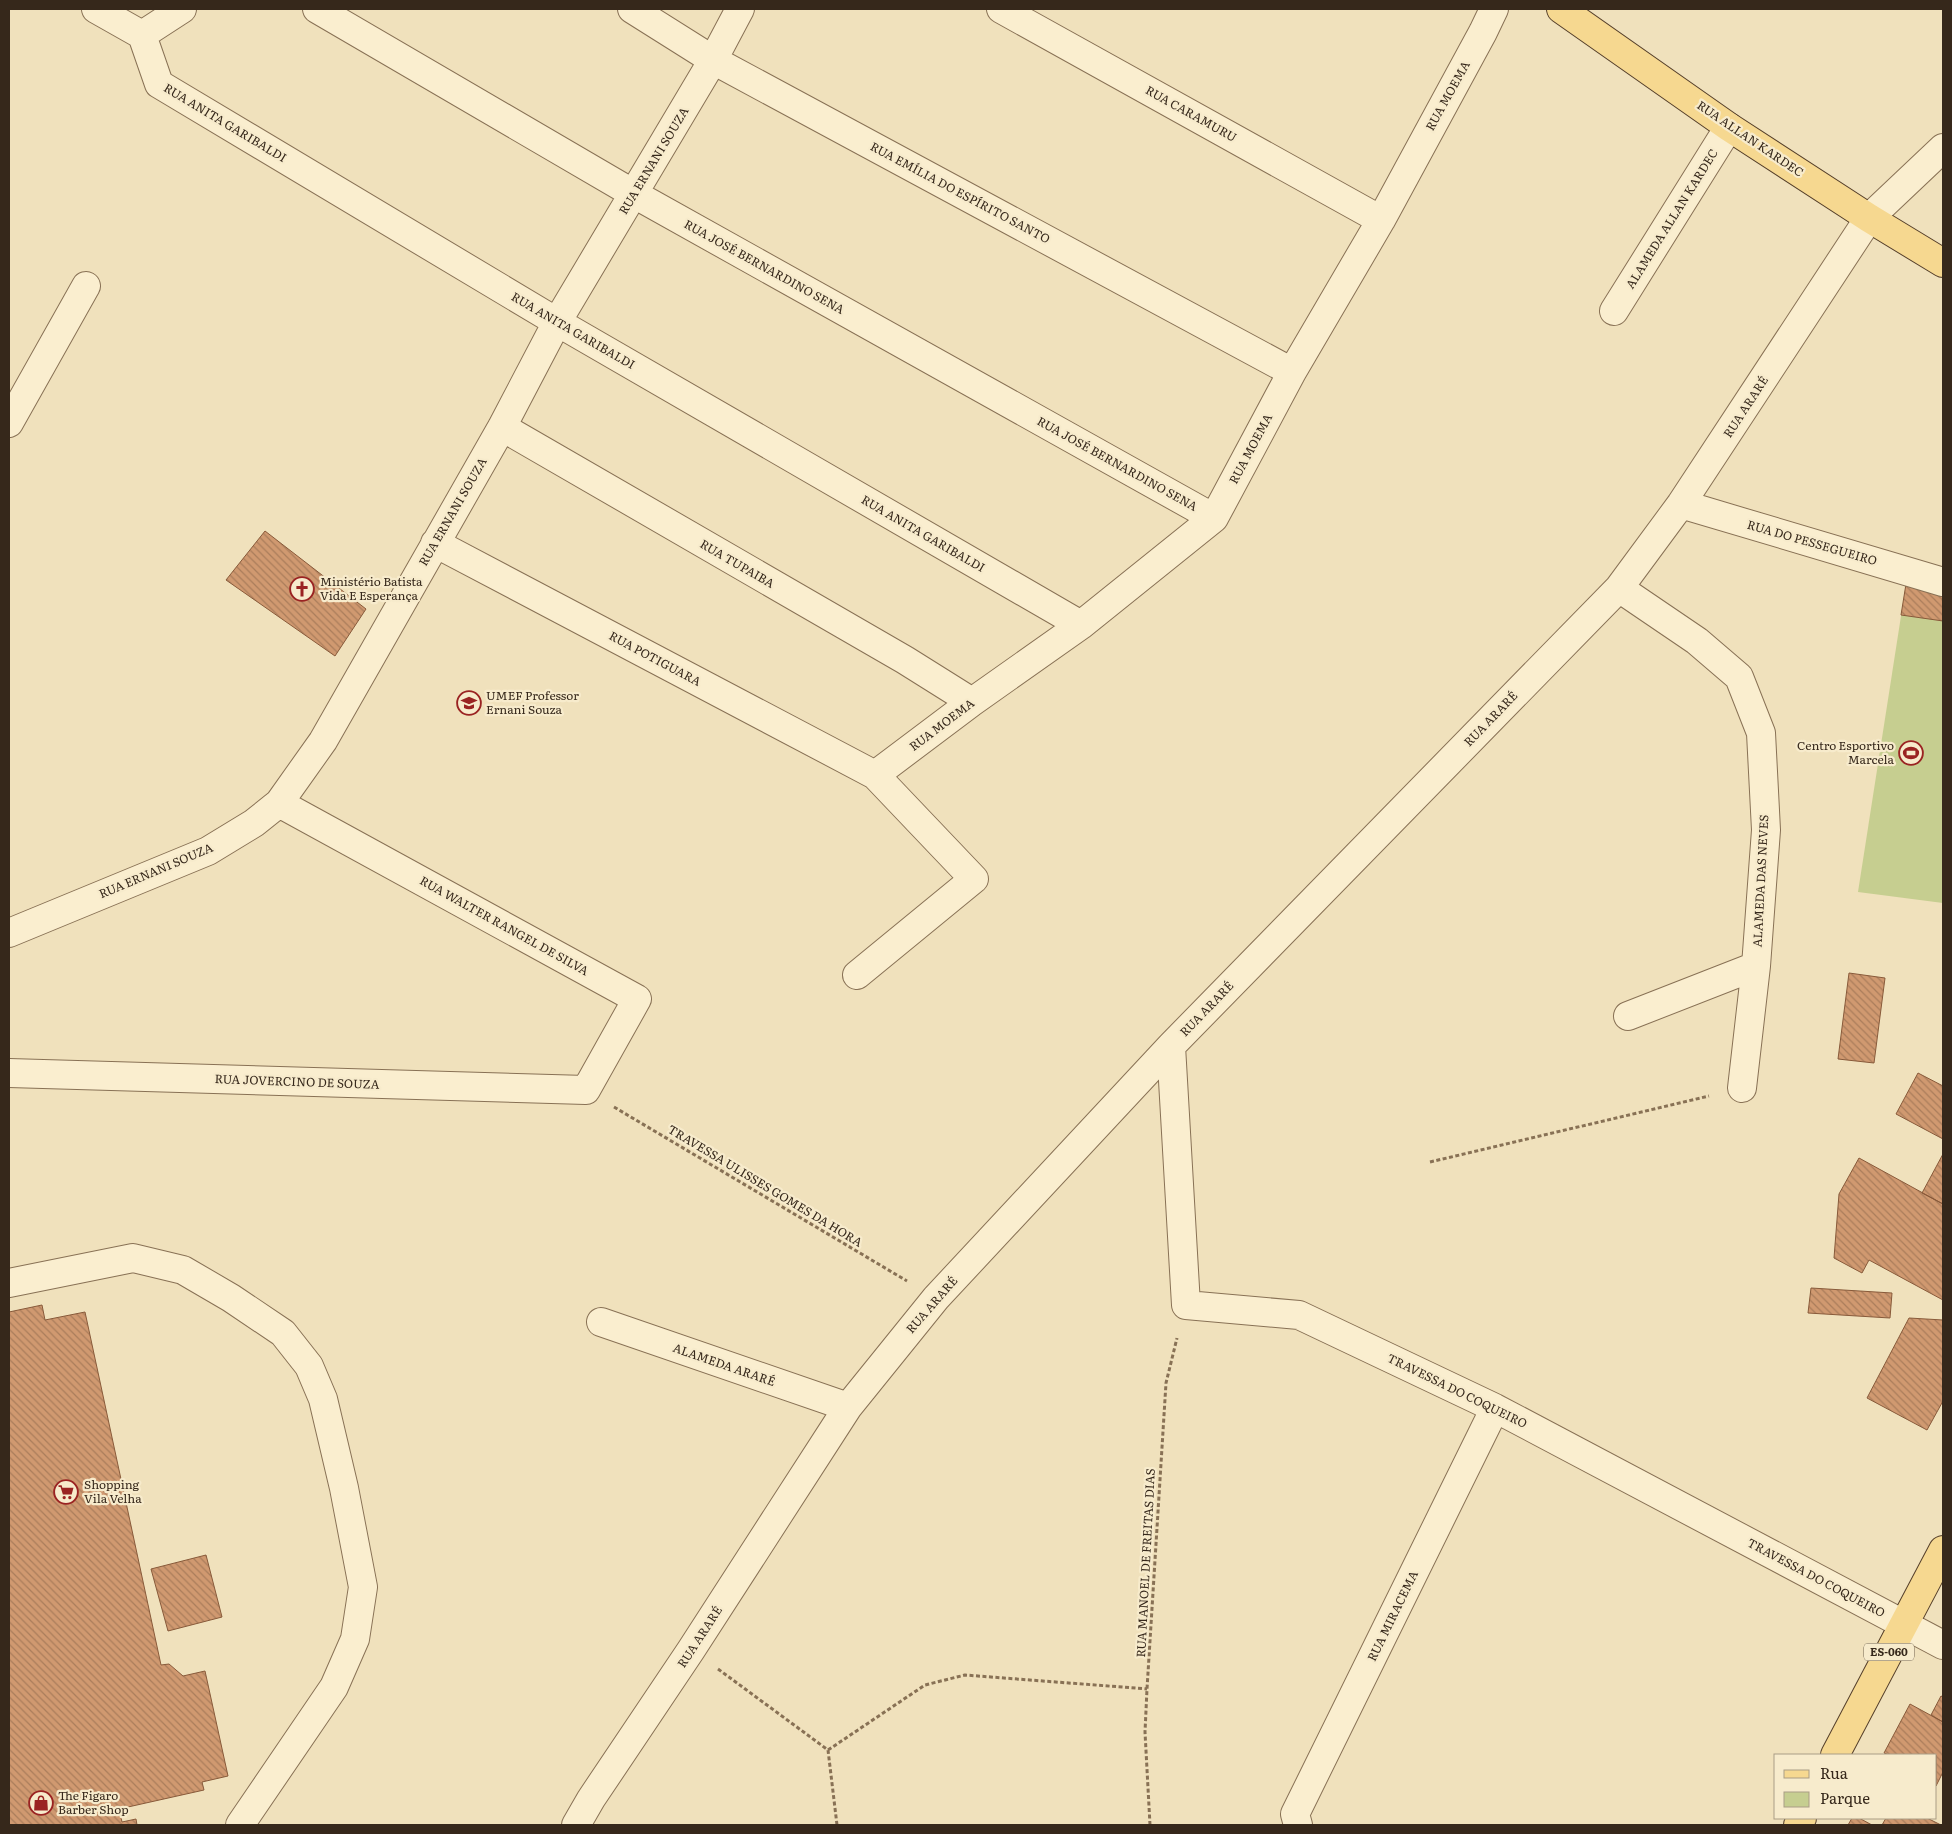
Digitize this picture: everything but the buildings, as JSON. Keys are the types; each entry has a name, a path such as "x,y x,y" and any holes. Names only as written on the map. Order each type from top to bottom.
{"main road":[{"name":"RUA ALLAN KARDEC","path":"1561,9 1729,127 1869,218 1943,263"},
{"name":"ES-060","path":"1836,1754 1943,1550"}],"street":[{"path":"96,9 142,35 182,9"},
{"name":"RUA JOSÉ BERNARDINO SENA","path":"317,9 634,194 1214,518"},
{"name":"RUA EMÍLIA DO ESPÍRITO SANTO","path":"632,9 713,60 1292,372"},
{"name":"RUA ERNANI SOUZA","path":"9,933 208,851 254,823 280,803 300,777 323,741 502,427 557,322 713,60 740,9"},
{"name":"RUA CARAMURU","path":"1000,9 1381,220"},
{"name":"RUA MOEMA","path":"875,775 972,702 1081,625 1214,518 1292,372 1381,220 1494,9"},
{"name":"RUA ANITA GARIBALDI","path":"142,35 159,84 557,322 1081,625"},
{"name":"ALAMEDA ALLAN KARDEC","path":"1614,311 1729,127"},
{"name":"RUA ARARÉ","path":"576,1825 591,1799 691,1650 848,1407 936,1298 1171,1046 1619,588 1681,504 1869,218 1943,148"},
{"path":"9,423 86,286"},
{"name":"RUA TUPAIBA","path":"502,427 905,660 972,702"},
{"name":"RUA DO PESSEGUEIRO","path":"1681,504 1943,582"},
{"name":"RUA POTIGUARA","path":"435,543 875,775 974,879 857,975"},
{"name":"ALAMEDA DAS NEVES","path":"1619,588 1697,641 1739,677 1761,733 1766,830 1756,966 1742,1088"},
{"name":"RUA WALTER RANGEL DE SILVA","path":"280,803 636,999 586,1090"},
{"path":"1628,1016 1756,966"},
{"path":"1171,1046 1186,1305"},
{"name":"RUA JOVERCINO DE SOUZA","path":"9,1073 586,1090"},
{"path":"9,1284 134,1258 183,1270 231,1298 283,1334 309,1366 323,1399 344,1488 363,1587 355,1639 334,1687 240,1825"},
{"name":"TRAVESSA DO COQUEIRO","path":"1186,1305 1299,1316 1495,1408 1943,1645"},
{"name":"ALAMEDA ARARÉ","path":"601,1322 848,1407"},
{"name":"RUA MIRACEMA","path":"1298,1825 1295,1814 1495,1408"}],"path":[{"path":"1430,1162 1742,1088"},
{"name":"TRAVESSA ULISSES GOMES DA HORA","path":"586,1090 936,1298"},
{"name":"RUA MANOEL DE FREITAS DIAS","path":"1150,1825 1145,1732 1166,1383 1186,1305"},
{"path":"691,1650 828,1750 837,1825"},
{"path":"828,1750 925,1685 965,1675 1147,1689"}],"green space":[{"name":"Centro Esportivo Marcela","path":"1906,584 1943,596 1943,903 1858,892"}],"place":[{"name":"Ministério Batista Vida E Esperança","path":"302,589"},
{"name":"UMEF Professor Ernani Souza","path":"469,703"},
{"name":"Centro Esportivo Marcela","path":"1911,753"},
{"name":"Shopping Vila Velha","path":"66,1492"},
{"name":"The Figaro Barber Shop","path":"41,1803"}]}
